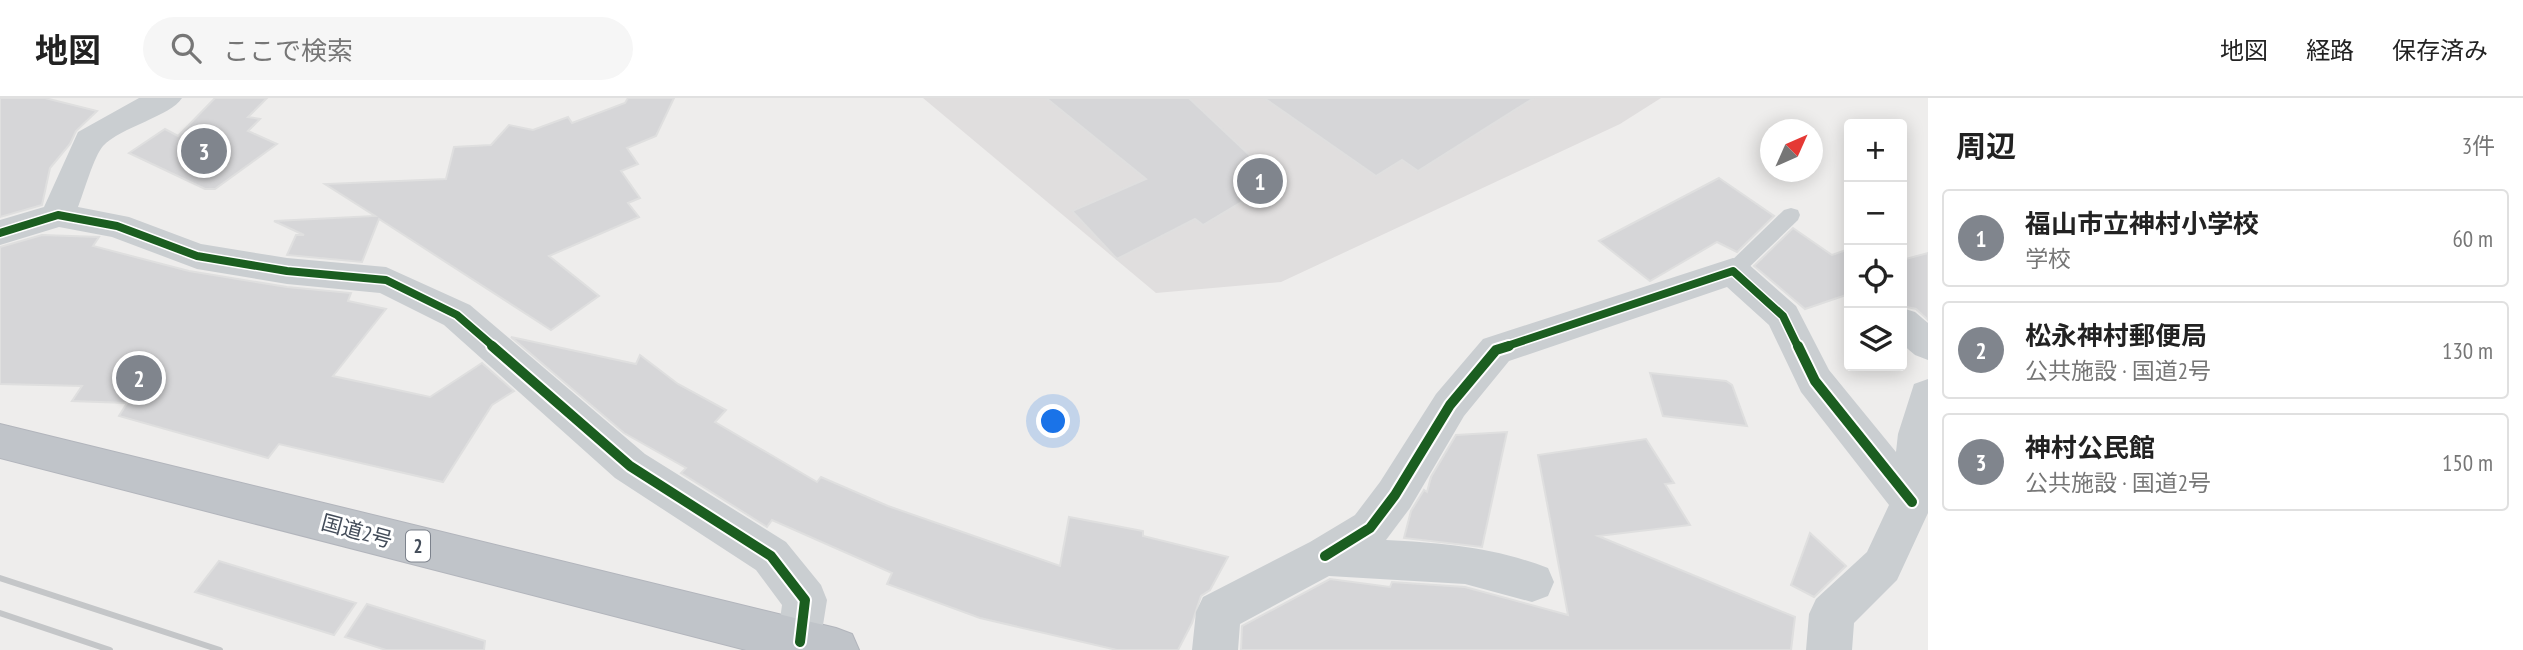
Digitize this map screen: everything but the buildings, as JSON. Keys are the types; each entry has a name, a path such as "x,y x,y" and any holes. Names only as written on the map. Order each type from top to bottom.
{"highway":[{"name":"国道2号","path":"0,441 163,480 644,606 818,646"}],"street":[{"path":"58,215 89,140 135,111 167,98"},
{"path":"0,233 58,215 117,226 197,256 287,271 386,280 457,315 630,466 771,556 805,600 818,646"},
{"path":"1215,650 1219,612 1325,556 1370,528 1395,495 1450,405 1496,350 1733,271 1783,316 1815,381 1912,502"},
{"path":"1907,326 1928,345"},
{"path":"1829,650 1832,614 1882,566 1912,502 1918,434 1928,395"},
{"path":"1325,556 1465,564 1532,582"}],"lane":[{"path":"1733,271 1791,215"}],"shaded area":[{"path":"923,98 1661,98 1620,124 1281,282 1156,293"}],"railway":[{"path":"0,578 220,650"},
{"path":"0,613 110,650"}],"cycle path":[{"path":"0,233 58,215 117,226 197,256 287,271 386,280 457,315 630,466 771,556 805,600 800,642"},
{"path":"1325,556 1370,528 1395,495 1450,405 1496,350 1733,271 1783,316 1815,381 1912,502"}],"place":[{"name":"神村公民館","path":"204,151"},
{"name":"福山市立神村小学校","path":"1260,181"},
{"name":"松永神村郵便局","path":"139,378"}]}
